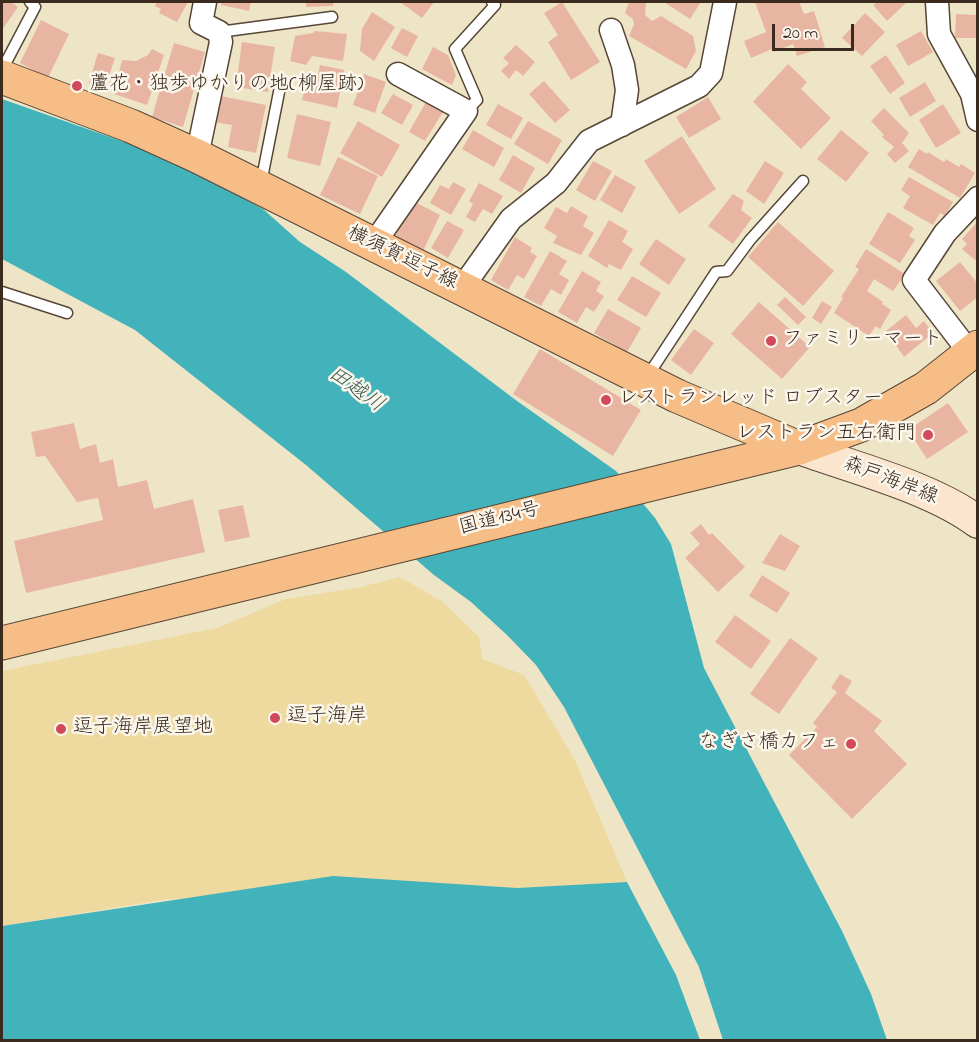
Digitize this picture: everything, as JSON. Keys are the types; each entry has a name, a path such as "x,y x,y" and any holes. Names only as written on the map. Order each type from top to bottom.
{"main road":[{"name":"横須賀逗子線","path":"2,77 131,126 197,156 677,396 799,448"},
{"name":"国道134号","path":"2,643 799,448 861,425 926,388 974,350"},
{"name":"森戸海岸線","path":"799,448 905,485 978,522"}],"street":[{"path":"197,156 221,42 219,32 201,23 205,2"},
{"path":"462,288 511,219 556,183 589,141 699,86 705,80 711,73 725,2"},
{"path":"937,2 939,34 972,94 978,120"},
{"path":"612,30 623,65 627,90 622,126"},
{"path":"373,244 466,111 398,74"},
{"path":"974,350 914,280 945,233 978,198"}],"lane":[{"path":"466,111 477,100 455,49 495,5 492,2"},
{"path":"2,70 35,3"},
{"path":"219,32 332,17"},
{"path":"260,189 280,87"},
{"path":"645,380 716,272 727,271 750,240 803,181"},
{"path":"2,292 67,313"}],"sand":[{"name":"逗子海岸","path":"400,577 443,602 479,637 482,659 524,675 575,760 627,882 517,888 168,899 2,926 2,671 217,628 286,599 361,587"}],"water":[{"name":"田越川","path":"2,99 184,165 263,209 300,242 346,272 517,401 616,471 655,518 671,544 704,668 842,931 871,994 887,1040 723,1040 699,967 564,707 536,665 471,602 434,575 306,465 135,330 2,259"},
{"path":"333,876 517,888 627,882 676,975 700,1040 2,1040 2,926"}],"building":[{"path":"2,2 11,2 18,7 2,30"},
{"path":"157,2 188,2 177,22 159,13 161,9 155,6"},
{"path":"222,2 251,2 249,11 221,5"},
{"path":"306,2 333,2 333,6 306,7"},
{"path":"400,2 434,2 422,18"},
{"path":"562,2 600,62 571,80 548,42 558,35 544,13"},
{"path":"629,2 646,3 645,15 652,21 661,16 693,36 696,51 686,69 629,36 634,24 633,19 625,13"},
{"path":"664,2 701,2 690,19"},
{"path":"755,2 799,2 804,14 814,11 825,47 797,56 793,44 774,52 772,49 751,58 744,41 766,32"},
{"path":"877,2 907,2 887,21 873,5"},
{"path":"372,12 395,27 374,61 360,51 362,29"},
{"path":"865,13 885,32 862,56 842,38"},
{"path":"956,14 978,15 978,38 955,38"},
{"path":"41,20 69,34 48,78 20,63"},
{"path":"402,28 418,36 407,57 391,48"},
{"path":"315,31 347,34 343,61 312,56 306,65 290,61 295,36"},
{"path":"921,31 933,52 908,66 896,45"},
{"path":"242,42 275,47 268,92 236,87"},
{"path":"174,43 205,52 183,127 152,117"},
{"path":"516,45 535,62 523,76 516,70 509,79 501,71 509,63 503,58"},
{"path":"433,47 448,55 456,75 452,85 422,69"},
{"path":"152,49 164,55 147,105 114,94 122,60 136,61 148,55"},
{"path":"98,53 115,58 105,88 89,83"},
{"path":"886,55 905,83 890,94 870,66"},
{"path":"788,64 807,82 801,89 831,118 801,149 753,102"},
{"path":"320,65 344,70 337,108 302,100 305,88 315,90"},
{"path":"364,74 386,82 375,113 353,105"},
{"path":"544,81 570,110 555,123 529,94"},
{"path":"925,82 936,101 910,117 899,98"},
{"path":"393,94 413,105 402,125 381,113"},
{"path":"220,96 266,105 256,153 228,147 232,125 214,122"},
{"path":"708,97 721,119 689,138 676,117"},
{"path":"426,102 443,112 425,141 409,132"},
{"path":"498,104 523,118 511,139 486,125"},
{"path":"943,104 961,133 936,148 919,120"},
{"path":"884,108 909,133 902,143 909,151 895,163 887,154 894,147 882,137 884,135 871,121"},
{"path":"297,114 331,122 320,166 287,158"},
{"path":"358,121 400,145 382,177 340,153"},
{"path":"528,121 562,140 548,164 514,144"},
{"path":"473,130 504,148 494,167 462,149"},
{"path":"841,130 869,153 846,182 817,159"},
{"path":"682,136 716,189 679,214 644,161"},
{"path":"919,149 944,162 946,159 959,167 961,164 975,173 960,198 908,167"},
{"path":"513,155 535,168 521,193 499,180"},
{"path":"338,157 378,176 360,214 320,195"},
{"path":"593,161 612,171 595,201 576,190"},
{"path":"765,161 784,173 764,204 746,191"},
{"path":"615,175 636,187 622,213 600,200"},
{"path":"909,177 953,202 945,216 940,213 933,225 903,208 910,196 901,190"},
{"path":"453,182 466,189 451,215 430,203 440,185 449,189"},
{"path":"479,183 503,196 492,214 483,209 475,222 466,217 473,204 469,201"},
{"path":"733,194 744,201 741,210 752,218 733,244 708,226"},
{"path":"413,201 440,215 423,251 395,237"},
{"path":"571,206 588,216 583,226 594,233 581,255 553,243 557,236 544,228 556,207 567,213"},
{"path":"888,212 914,228 909,236 915,240 900,263 869,244"},
{"path":"609,220 628,231 622,242 633,249 621,270 609,264 607,268 588,256"},
{"path":"447,221 464,230 448,258 431,248"},
{"path":"978,221 978,257 975,260 962,249 967,244 962,239"},
{"path":"778,222 834,271 803,306 748,257"},
{"path":"515,237 532,248 530,252 537,256 524,279 517,275 508,290 491,280"},
{"path":"656,239 686,259 669,285 639,264"},
{"path":"866,249 905,274 893,291 874,279 867,291 891,310 880,329 876,326 869,336 834,313 843,298 841,297 859,269 855,267"},
{"path":"550,251 567,261 559,274 569,280 561,295 551,289 541,306 524,297"},
{"path":"960,262 978,284 978,297 960,311 936,281"},
{"path":"582,271 601,282 596,291 604,296 594,312 586,307 577,323 558,312"},
{"path":"632,276 661,293 646,317 617,300"},
{"path":"785,297 806,317 798,325 777,305"},
{"path":"822,301 832,307 821,324 812,318"},
{"name":"ファミリーマート","path":"759,302 810,347 782,379 731,334"},
{"path":"608,309 641,328 627,352 594,333"},
{"path":"906,315 916,328 924,321 933,333 904,357 886,331"},
{"path":"694,329 714,343 691,375 671,360"},
{"path":"540,349 641,410 613,456 513,394"},
{"path":"948,403 968,432 927,459 908,430"},
{"path":"74,423 80,449 96,444 100,463 113,459 118,487 147,480 154,509 193,499 205,552 26,593 14,541 103,520 98,498 77,502 45,456 36,457 31,432"},
{"path":"243,505 250,537 225,542 218,510"},
{"path":"701,524 709,535 712,533 745,567 718,592 685,558 700,544 690,533"},
{"path":"780,534 800,546 785,571 762,563"},
{"path":"762,575 790,593 777,613 749,596"},
{"path":"735,615 771,641 751,669 715,642"},
{"path":"790,638 818,658 779,714 750,694"},
{"path":"840,674 852,681 845,693 882,721 874,731 907,764 852,819 789,755 817,727 813,723 837,692 831,688"}],"place":[{"name":"蘆花・独歩ゆかりの地(柳屋跡)","path":"77,86"},
{"name":"ファミリーマート","path":"771,341"},
{"name":"レストランレッド ロブスター","path":"606,400"},
{"name":"レストラン五右衛門","path":"928,435"},
{"name":"逗子海岸","path":"275,718"},
{"name":"逗子海岸展望地","path":"61,729"},
{"name":"なぎさ橋カフェ","path":"851,744"}]}
